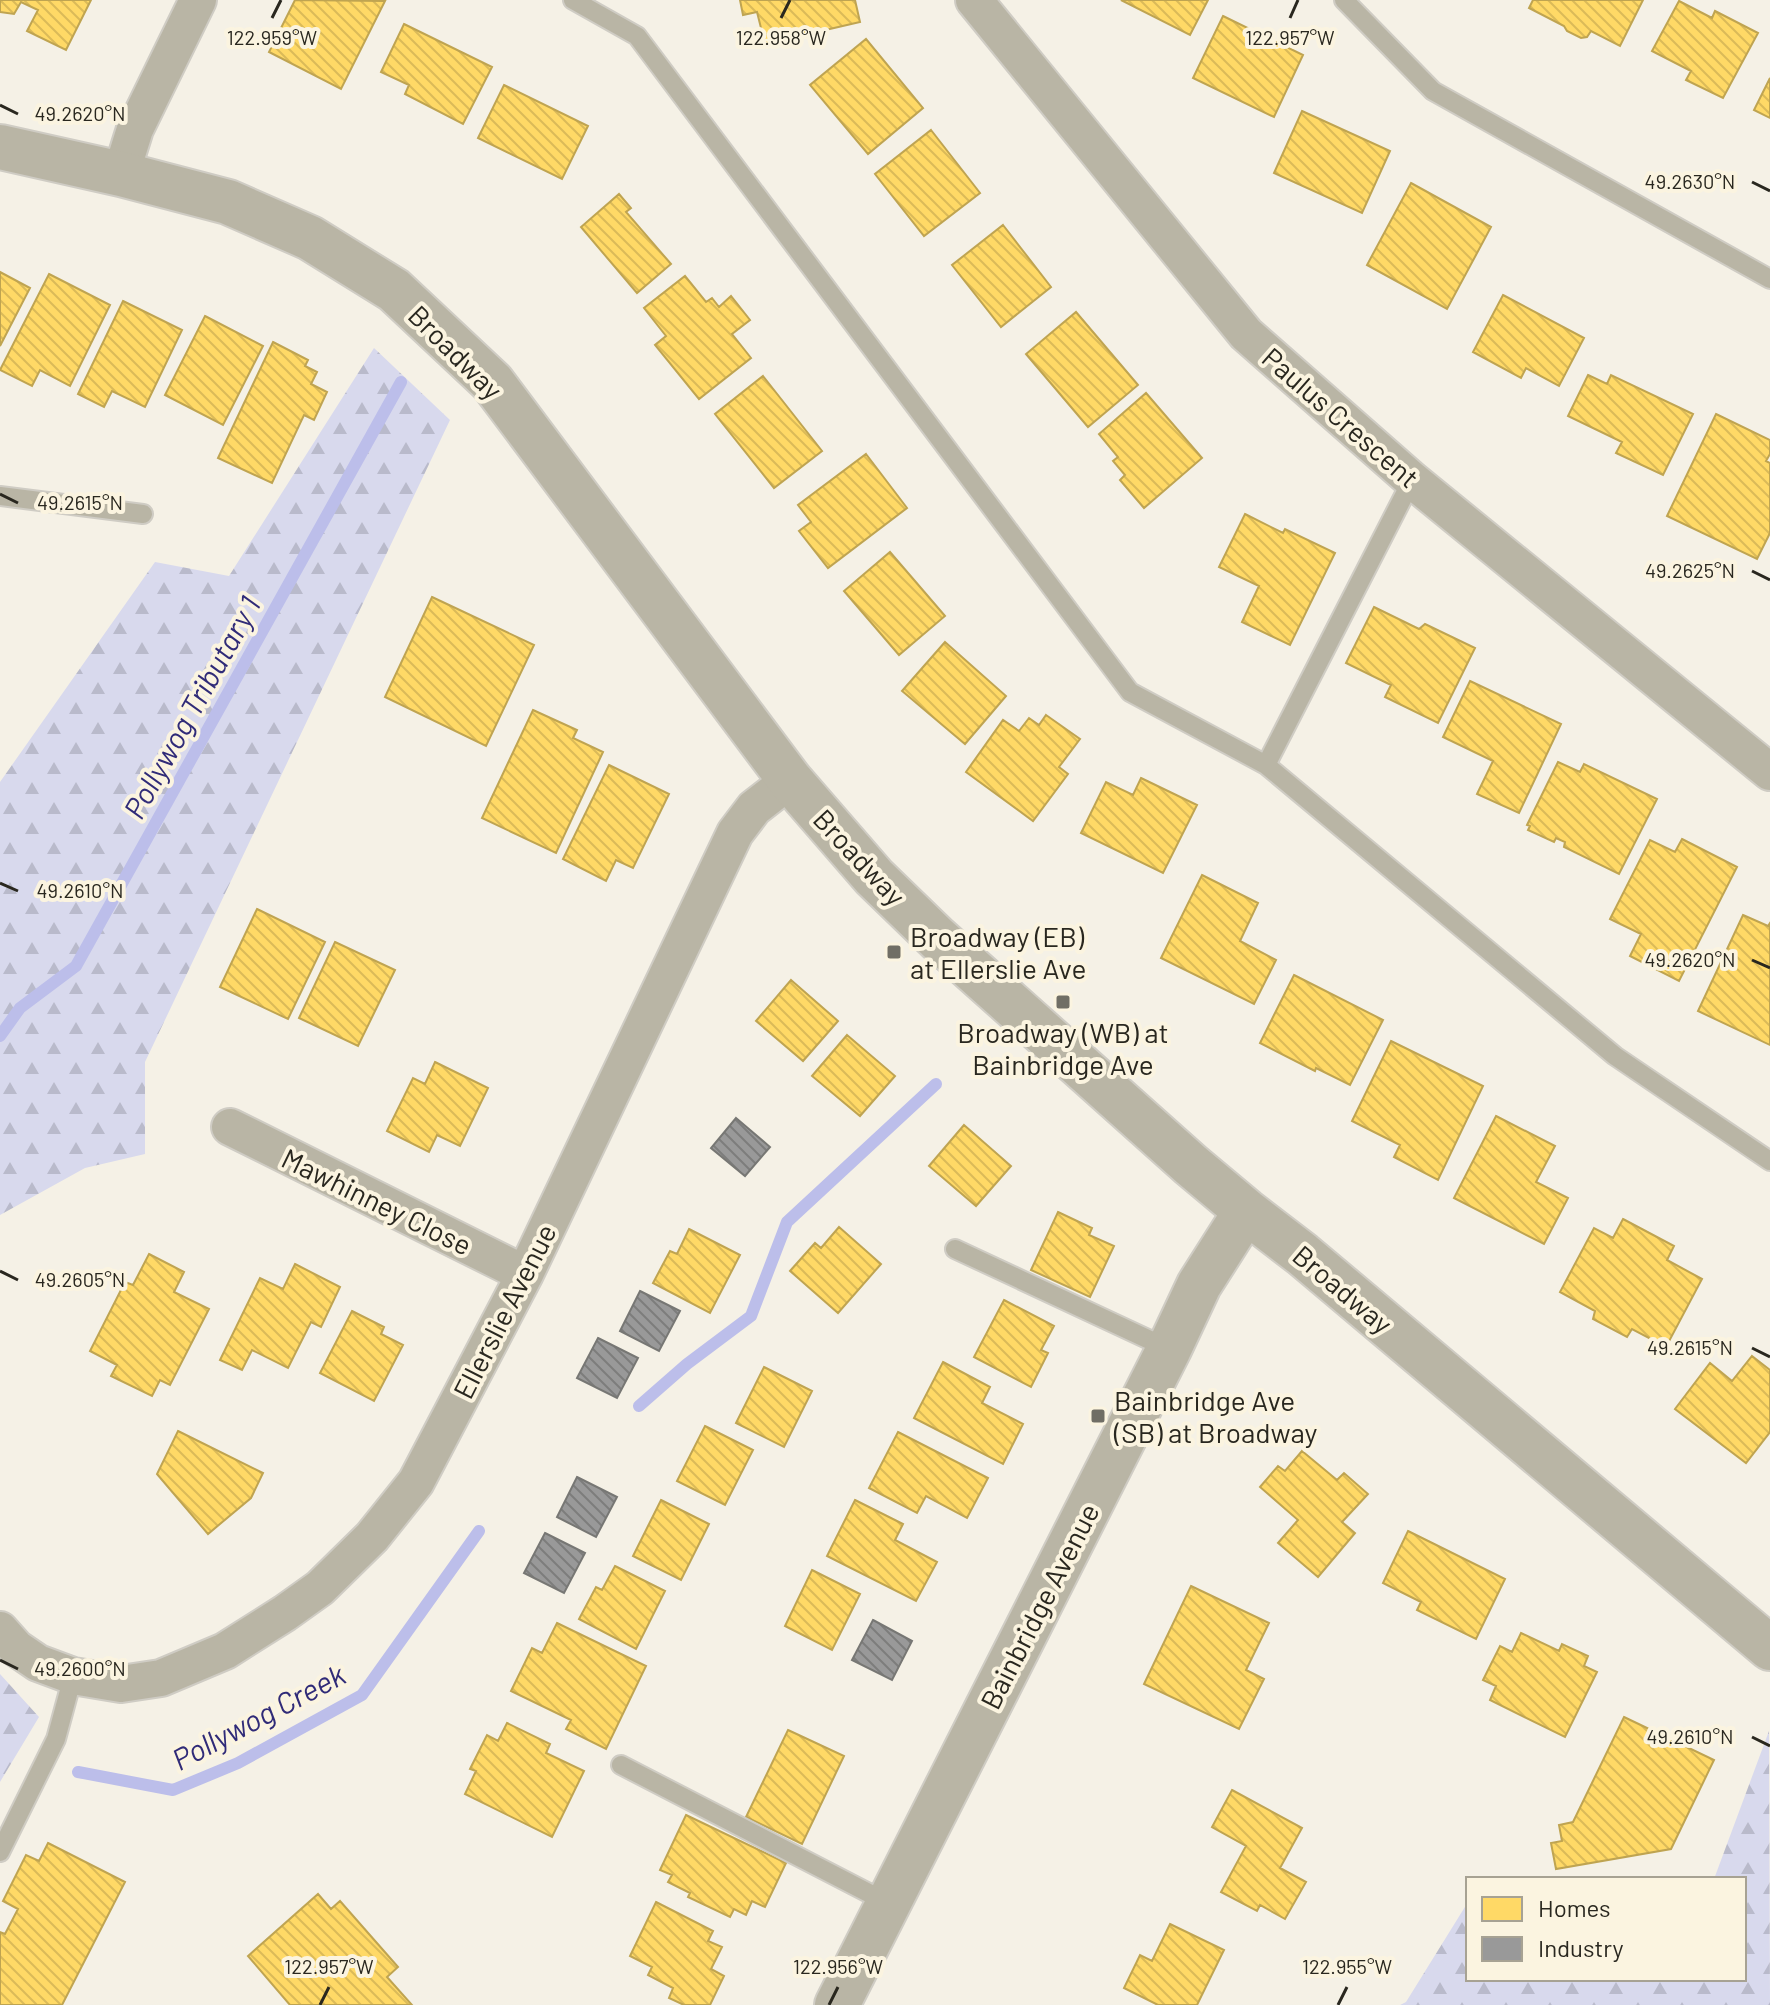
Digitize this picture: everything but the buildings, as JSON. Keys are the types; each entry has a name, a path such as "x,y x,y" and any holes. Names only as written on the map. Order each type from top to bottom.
{"street":[{"path":"121,174 135,129 198,0"},
{"name":"Paulus Crescent","path":"974,0 1246,334 1412,480 1770,772"},
{"name":"Broadway","path":"0,147 228,202 310,238 394,290 492,382 790,780 874,877 937,938 1191,1165 1314,1264 1770,1648"},
{"name":"Ellerslie Avenue","path":"0,1630 16,1648 38,1663 73,1676 121,1684 161,1678 225,1651 285,1613 320,1588 372,1537 416,1482 525,1274 735,833 754,808 790,780"},
{"name":"Mawhinney Close","path":"230,1127 525,1274"},
{"name":"Bainbridge Avenue","path":"837,2005 1199,1285 1246,1211"}],"lane":[{"path":"573,0 637,36 1130,692 1266,765 1615,1056 1770,1161"},
{"path":"1344,0 1433,91 1770,279"},
{"path":"1266,765 1412,480"},
{"path":"0,496 143,514"},
{"path":"955,1249 1169,1349"},
{"path":"0,1852 56,1739 73,1676"},
{"path":"621,1765 888,1903"}],"green space":[{"path":"374,348 450,420 145,1062 145,1154 85,1168 0,1215 0,782 155,562 229,576"},
{"path":"0,1674 39,1717 0,1782"},
{"path":"1769,1731 1770,2005 1400,2005 1406,2002 1466,1905 1466,1981 1746,1981 1746,1877 1715,1877"}],"waterway":[{"name":"Pollywog Tributary 1","path":"0,1036 20,1008 76,966 401,382"},
{"name":"Pollywog Creek","path":"639,1406 687,1364 751,1316 787,1222 936,1084"},
{"name":"Pollywog Creek","path":"78,1772 173,1790 238,1763 362,1695 479,1531"}],"place":[{"name":"Broadway (EB) at Ellerslie Ave","path":"894,952"},
{"name":"Broadway (WB) at Bainbridge Ave","path":"1063,1002"},
{"name":"Bainbridge Ave (SB) at Broadway","path":"1098,1416"}]}
